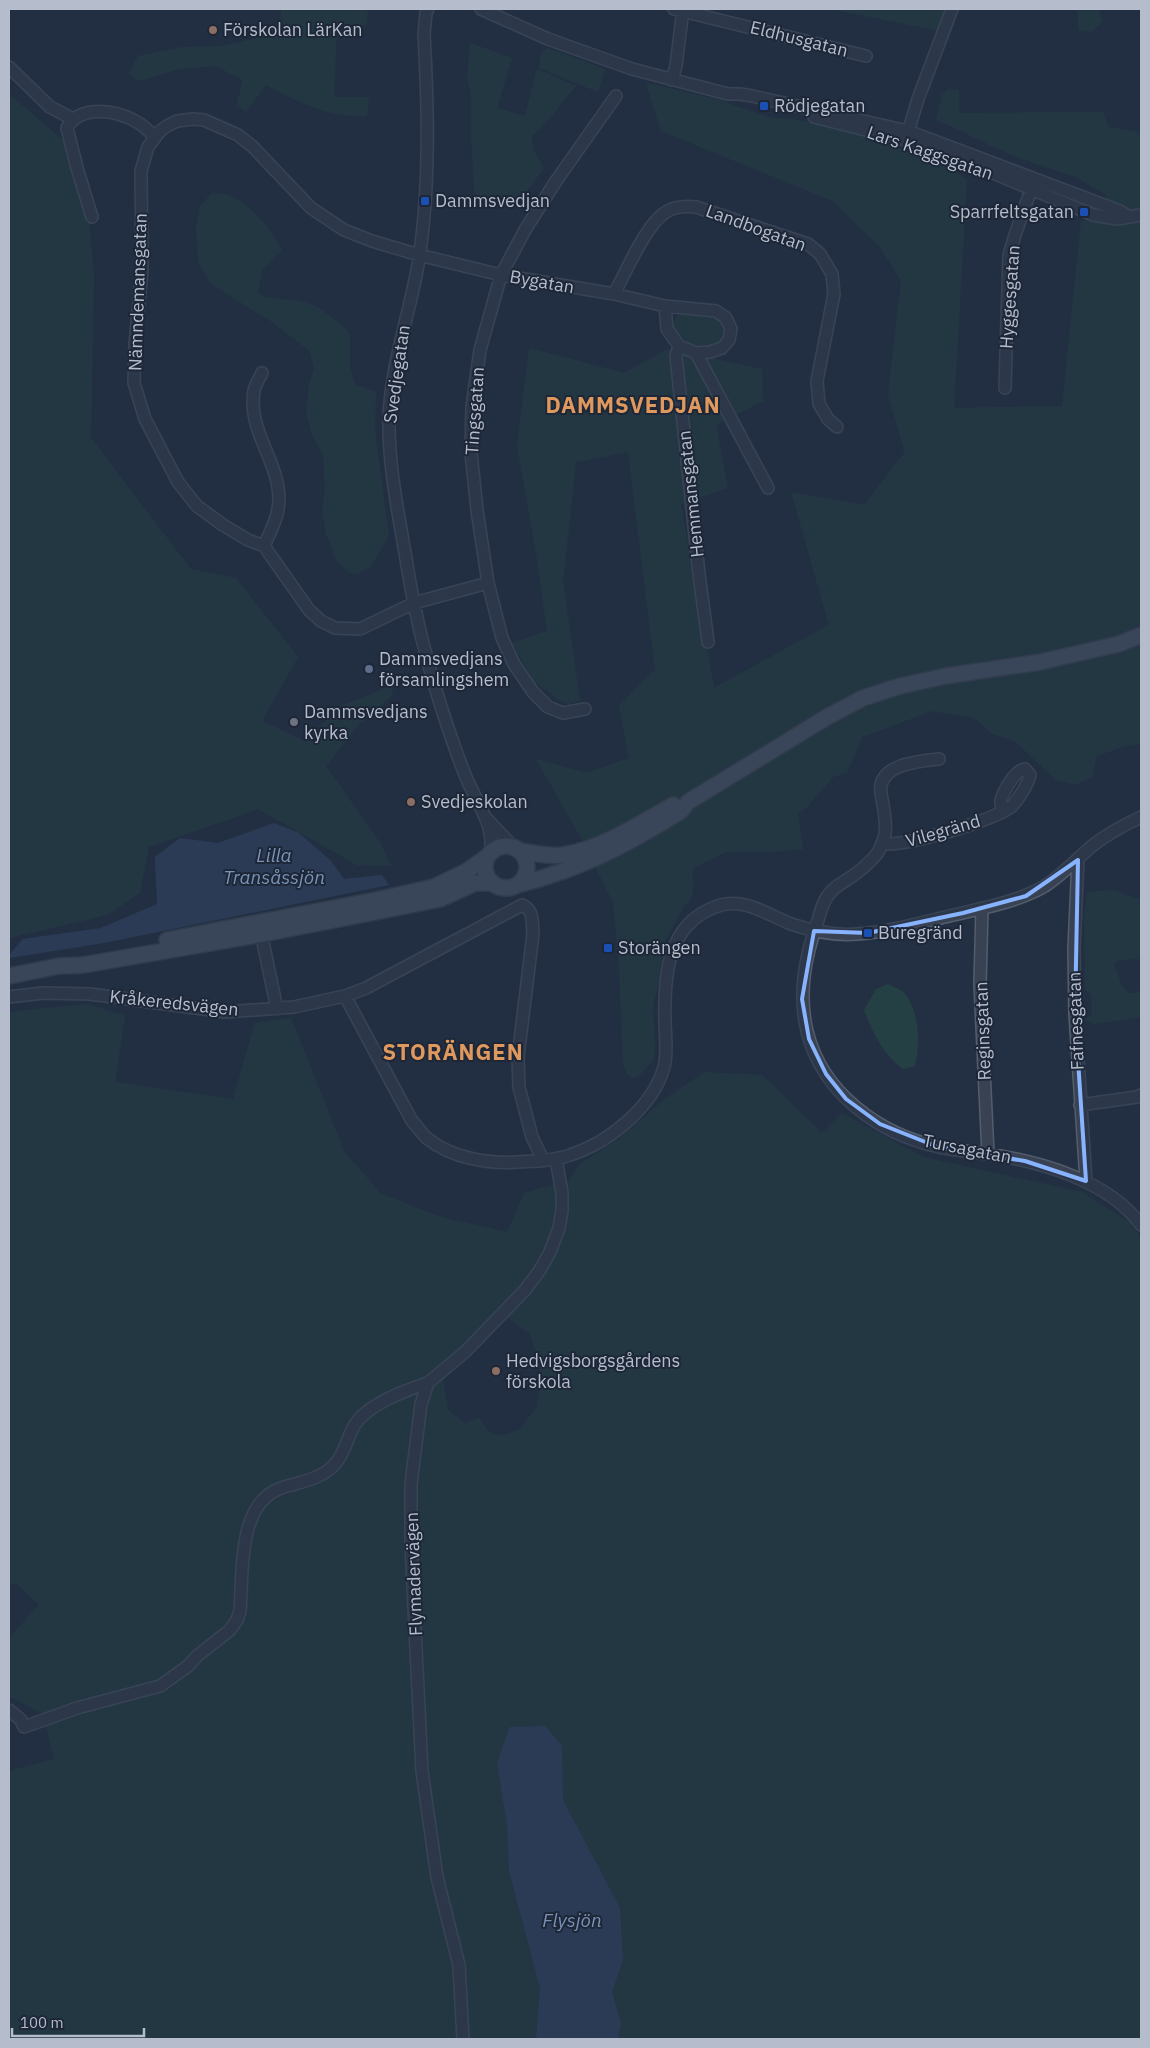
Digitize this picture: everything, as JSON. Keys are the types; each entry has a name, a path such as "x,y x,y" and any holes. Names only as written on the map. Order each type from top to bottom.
{"main road":[{"path":"1101,646 1141,625"},
{"path":"260,928 440,899 475,883 493,883 505,888 568,870 617,849 682,811 688,802 827,716 863,698 900,686 946,676 1040,662 1101,646 1119,644 1141,635"},
{"path":"9,976 59,966 83,965 260,928 434,887 467,872 501,846 550,856 563,855 612,838 676,803 688,802"},
{"path":"517,850 525,859 527,869 524,878 517,884"},
{"path":"489,855 485,871 493,883"}],"street":[{"name":"Svedjegatan","path":"428,9 424,34 428,167 419,255 399,345 389,417 390,442 394,480 414,603 430,669 455,749 492,834 489,855"},
{"name":"Lars Kaggsgatan","path":"482,9 548,39 641,72 728,94 752,96 906,136 967,162 1033,185 1120,211 1129,217 1141,216"},
{"path":"672,80 676,66 680,9"},
{"name":"Eldhusgatan","path":"680,9 866,56"},
{"path":"906,136 952,9"},
{"path":"9,67 50,107 73,119"},
{"name":"Tingsgatan","path":"585,709 563,713 548,707 533,692 514,664 502,638 488,583 471,453 472,406 480,350 501,275 525,230 556,181 616,96"},
{"path":"92,217 67,128 73,119 83,113 93,112 128,117 139,122 155,137"},
{"name":"Nämndemansgatan","path":"264,546 248,540 197,506 178,482 145,419 134,383 135,344 142,270 141,171 143,158 148,147 155,137 167,126 185,120 193,118 204,120 223,127 238,135 253,147 310,208 335,225 366,239 419,255"},
{"name":"Hyggesgatan","path":"1005,388 1009,256 1014,235 1033,185"},
{"name":"Landbogatan","path":"614,294 654,220 668,210 684,206 696,207 808,244 820,254 832,274 834,294 817,380 819,404 828,420 837,427"},
{"name":"Bygatan","path":"419,255 501,275 614,294 665,306 716,311 726,318 731,329 729,340 722,348 710,352 696,353"},
{"path":"665,306 667,329 680,346 696,353 768,488"},
{"name":"Hemmansgatan","path":"680,346 676,356 708,642"},
{"path":"262,373 254,390 253,410 261,441 276,476 279,498 277,517 264,546 309,610 321,621 336,628 360,629 414,603 488,583"},
{"path":"882,843 886,826 881,791 883,780 891,770 898,767 939,759"},
{"name":"Vilegränd","path":"882,843 887,845 900,844 930,837 971,825 1003,812"},
{"name":"Svedjegatan","path":"486,817 517,850"},
{"path":"345,996 408,1113 427,1138 462,1156 485,1161 510,1163 556,1159 580,1151 616,1130 634,1116 656,1086 664,1066 666,994 671,952 677,937 693,918 723,904 747,905 814,931 855,934 882,931 1026,896 1046,885 1114,830 1141,817"},
{"name":"Tursagatan","path":"882,843 879,851 872,859 828,895 814,931 805,965 802,999 806,1024 816,1056 837,1090 865,1114 880,1124 902,1134 938,1147 1025,1161 1086,1181 1125,1206 1141,1225"},
{"name":"Fafnesgatan","path":"1078,860 1074,949 1074,1014 1086,1181"},
{"name":"Kråkeredsvägen","path":"9,997 44,993 90,994 224,1012 277,1009 345,996 366,988 412,965 518,906 526,907 532,916 532,934 518,1057 519,1087 532,1137 543,1160"},
{"name":"Reginsgatan","path":"982,908 980,984 988,1154"},
{"path":"260,928 277,1009"},
{"path":"1080,1105 1137,1098 1141,1095"},
{"path":"9,1710 21,1720 24,1727 77,1708 160,1686 188,1666 197,1656 230,1630 237,1620 240,1611 244,1547 247,1530 254,1511 267,1497 278,1489 317,1477 335,1464 343,1452 354,1425 365,1414 404,1391 428,1383 465,1352 525,1290 540,1270 550,1252 559,1228 562,1211 562,1193 556,1159"},
{"name":"Flymadervägen","path":"428,1383 421,1404 411,1484 411,1546 422,1771 437,1877 459,1965 463,2039"}],"highlighted area":[{"path":"1078,860 1075,1014 1086,1181 1025,1161 938,1147 880,1124 846,1099 826,1074 809,1039 802,999 814,931 868,933 963,913 1026,896"}],"green space":[{"path":"282,9 368,9 366,25 337,24 334,97 369,97 367,116 327,112 302,103 266,85 246,112 237,104 243,80 216,66 179,69 138,81 129,73 138,56 183,47 222,46 254,39 280,21"},
{"path":"831,9 946,9 940,31"},
{"path":"1078,9 1098,9 1103,21 1091,32 1078,30"},
{"path":"470,43 512,58 497,108 525,116 537,69 576,86 544,125 532,136 533,150 544,168 516,206 475,202 471,137 471,94 467,77"},
{"path":"548,48 605,69 598,92 539,68 541,53"},
{"path":"646,83 722,100 770,117 806,121 886,143 951,167 967,180 954,408 1062,406 1081,222 1093,219 1107,196 1076,177 1011,155 936,121 942,95 948,89 959,90 959,113 1103,112 1108,127 1141,132 1141,744 1125,746 1097,756 1092,777 1075,785 1056,780 1016,742 993,734 974,718 932,711 862,737 847,773 833,777 807,807 798,814 803,849 772,852 726,852 692,870 692,898 684,906 664,943 659,981 653,1005 654,1059 639,1076 632,1078 627,1074 623,1065 619,966 613,902 581,838 536,759 587,773 629,758 619,706 655,669 628,452 576,462 563,582 580,700 568,704 556,698 534,681 512,643 547,631 536,552 517,446 529,348 624,373 668,349 762,369 763,401 716,425 728,488 681,504 714,688 829,625 791,492 864,505 905,452 888,395 901,280 879,246 833,201 661,131"},
{"path":"9,94 83,157 94,277 91,438 191,569 236,578 298,657 262,721 307,742 338,707 391,686 393,695 359,724 326,766 381,844 391,866 357,865 258,809 149,847 140,893 107,915 9,938"},
{"path":"212,193 228,195 244,204 267,227 282,251 262,270 258,292 263,297 299,301 316,306 341,324 350,335 350,367 355,384 376,392 375,430 389,536 370,567 358,574 348,572 336,559 326,533 322,510 325,488 323,454 312,435 306,413 309,385 314,369 310,351 272,322 210,283 198,261 196,230 200,206"},
{"path":"684,312 716,318 724,327 724,339 714,345 703,346 692,344 683,339 676,333 673,326 676,319"},
{"path":"1114,890 1141,900 1141,959 1120,960 1114,964 1122,986 1129,993 1136,993 1141,989 1141,1017 1095,1024 1085,1020 1092,1014 1091,994 1085,990 1084,917 1087,892"},
{"path":"888,984 903,992 914,1010 918,1029 918,1048 915,1066 903,1069 895,1063 875,1035 864,1010 876,989"},
{"path":"87,1004 125,1016 115,1082 233,1099 255,1023 291,1018 344,1151 381,1194 444,1218 507,1232 524,1193 570,1180 580,1164 617,1140 666,1098 705,1072 762,1075 822,1133 842,1113 923,1157 1082,1192 1129,1222 1141,1237 1141,2039 618,2039 621,2024 612,1992 623,1960 620,1908 563,1800 562,1746 545,1726 510,1727 507,1824 509,1871 540,1988 536,2039 9,2039 9,1771 54,1759 43,1714 9,1696 9,1638 39,1605 17,1584 9,1585 9,1012","holes":["507,1317 530,1334 539,1362 541,1382 537,1407 520,1429 501,1436 488,1431 479,1418 465,1423 448,1410 443,1379"]}],"water":[{"name":"Lilla Transåssjön","path":"274,823 299,833 331,861 344,879 382,875 389,885 104,943 9,958 9,955 23,939 101,928 157,904 155,857 180,838 218,843"},
{"name":"Flysjön","path":"545,1726 562,1746 563,1800 620,1908 623,1960 612,1992 621,2024 618,2039 536,2039 540,1988 509,1871 507,1824 497,1763 510,1727"}],"place":[{"name":"Förskolan LärKan","path":"213,30"},
{"name":"Rödjegatan","path":"764,106"},
{"name":"Dammsvedjan","path":"425,201"},
{"name":"Sparrfeltsgatan","path":"1084,212"},
{"name":"Dammsvedjans församlingshem","path":"369,669"},
{"name":"Dammsvedjans kyrka","path":"294,722"},
{"name":"Svedjeskolan","path":"411,802"},
{"name":"Buregränd","path":"868,933"},
{"name":"Storängen","path":"608,948"},
{"name":"Hedvigsborgsgårdens förskola","path":"496,1371"}],"district":[{"name":"DAMMSVEDJAN","path":"633,405"},
{"name":"STORÄNGEN","path":"453,1052"}]}
